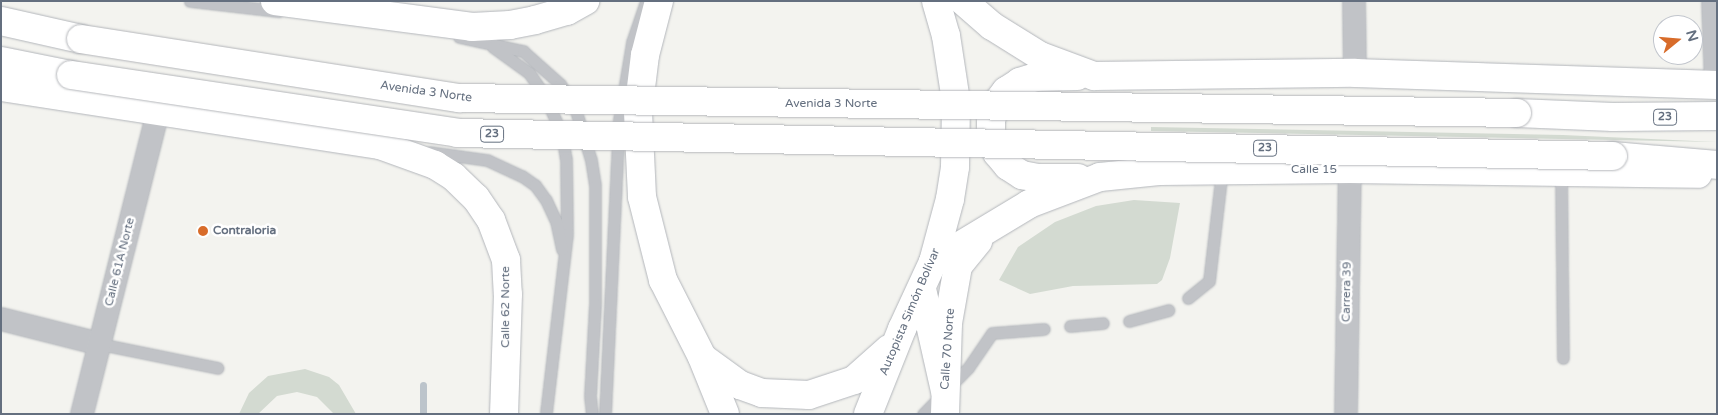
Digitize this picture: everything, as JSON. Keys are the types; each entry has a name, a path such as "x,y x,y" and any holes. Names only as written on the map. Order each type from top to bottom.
{"main road":[{"path":"275,1 472,27 510,25 535,20 567,11 585,1"},
{"path":"659,1 645,55 638,112 642,197 664,280 702,357 725,414"},
{"name":"Autopista Simón Bolívar","path":"868,414 902,329 933,262 950,199 957,134 952,68 936,1"},
{"path":"963,1 1016,42 1049,60 1094,76"},
{"name":"Avenida 3 Norte","path":"1,21 81,39 459,98 1613,118 1717,116"},
{"name":"Calle 15","path":"1,61 71,76 457,133 917,140 1613,156 1717,165"},
{"path":"1100,177 1038,178 1022,175 1008,166 997,153 991,137 991,120 996,104 1006,91 1020,82 1036,77 1355,73 1716,85"},
{"path":"1,87 380,145"},
{"name":"Calle 62 Norte","path":"380,145 435,165 454,177 476,198 498,233 508,276 504,414"},
{"name":"Calle 15","path":"933,262 983,234 1029,204 1100,177 1159,172 1350,169 1717,175"},
{"name":"Calle 70 Norte","path":"945,402 948,323 958,266 983,234"},
{"path":"922,289 945,402"},
{"path":"702,357 719,373 747,388 786,396 809,395 854,380 884,355 902,329"}],"street":[{"path":"1354,1 1355,73"},
{"path":"1713,1 1716,85"},
{"name":"Calle 61A Norte","path":"82,414 158,111"},
{"name":"Carrera 39","path":"1346,414 1350,169"},
{"path":"1,319 100,344"}],"lane":[{"path":"190,1 358,19 488,44 523,52 560,84 575,108 591,160 595,186 595,304 590,396 592,414"},
{"path":"605,414 620,120 632,42 646,1"},
{"path":"488,44 529,73 545,96 562,134 568,184 564,259 546,414"},
{"path":"380,145 487,160 522,176 535,185 546,200 556,221 564,259"},
{"path":"1188,298 1209,281 1222,170"},
{"path":"1561,173 1563,358"},
{"path":"1129,321 1170,310"},
{"path":"1070,326 1103,323"},
{"path":"923,414 945,402 992,333 1044,328"},
{"path":"100,344 218,368"}],"shaded area":[{"path":"1151,127 1563,135 1717,142 1151,131"},
{"path":"1134,200 1180,203 1170,258 1162,280 1157,284 1073,286 1030,294 999,280 1018,247 1055,222 1096,206"},
{"path":"305,369 329,377 339,385 356,414 334,414 317,397 297,392 277,396 258,414 239,414 249,393 268,376"}],"waterway":[{"path":"423,385 423,414"}],"place":[{"name":"Contraloria","path":"203,231"}]}
